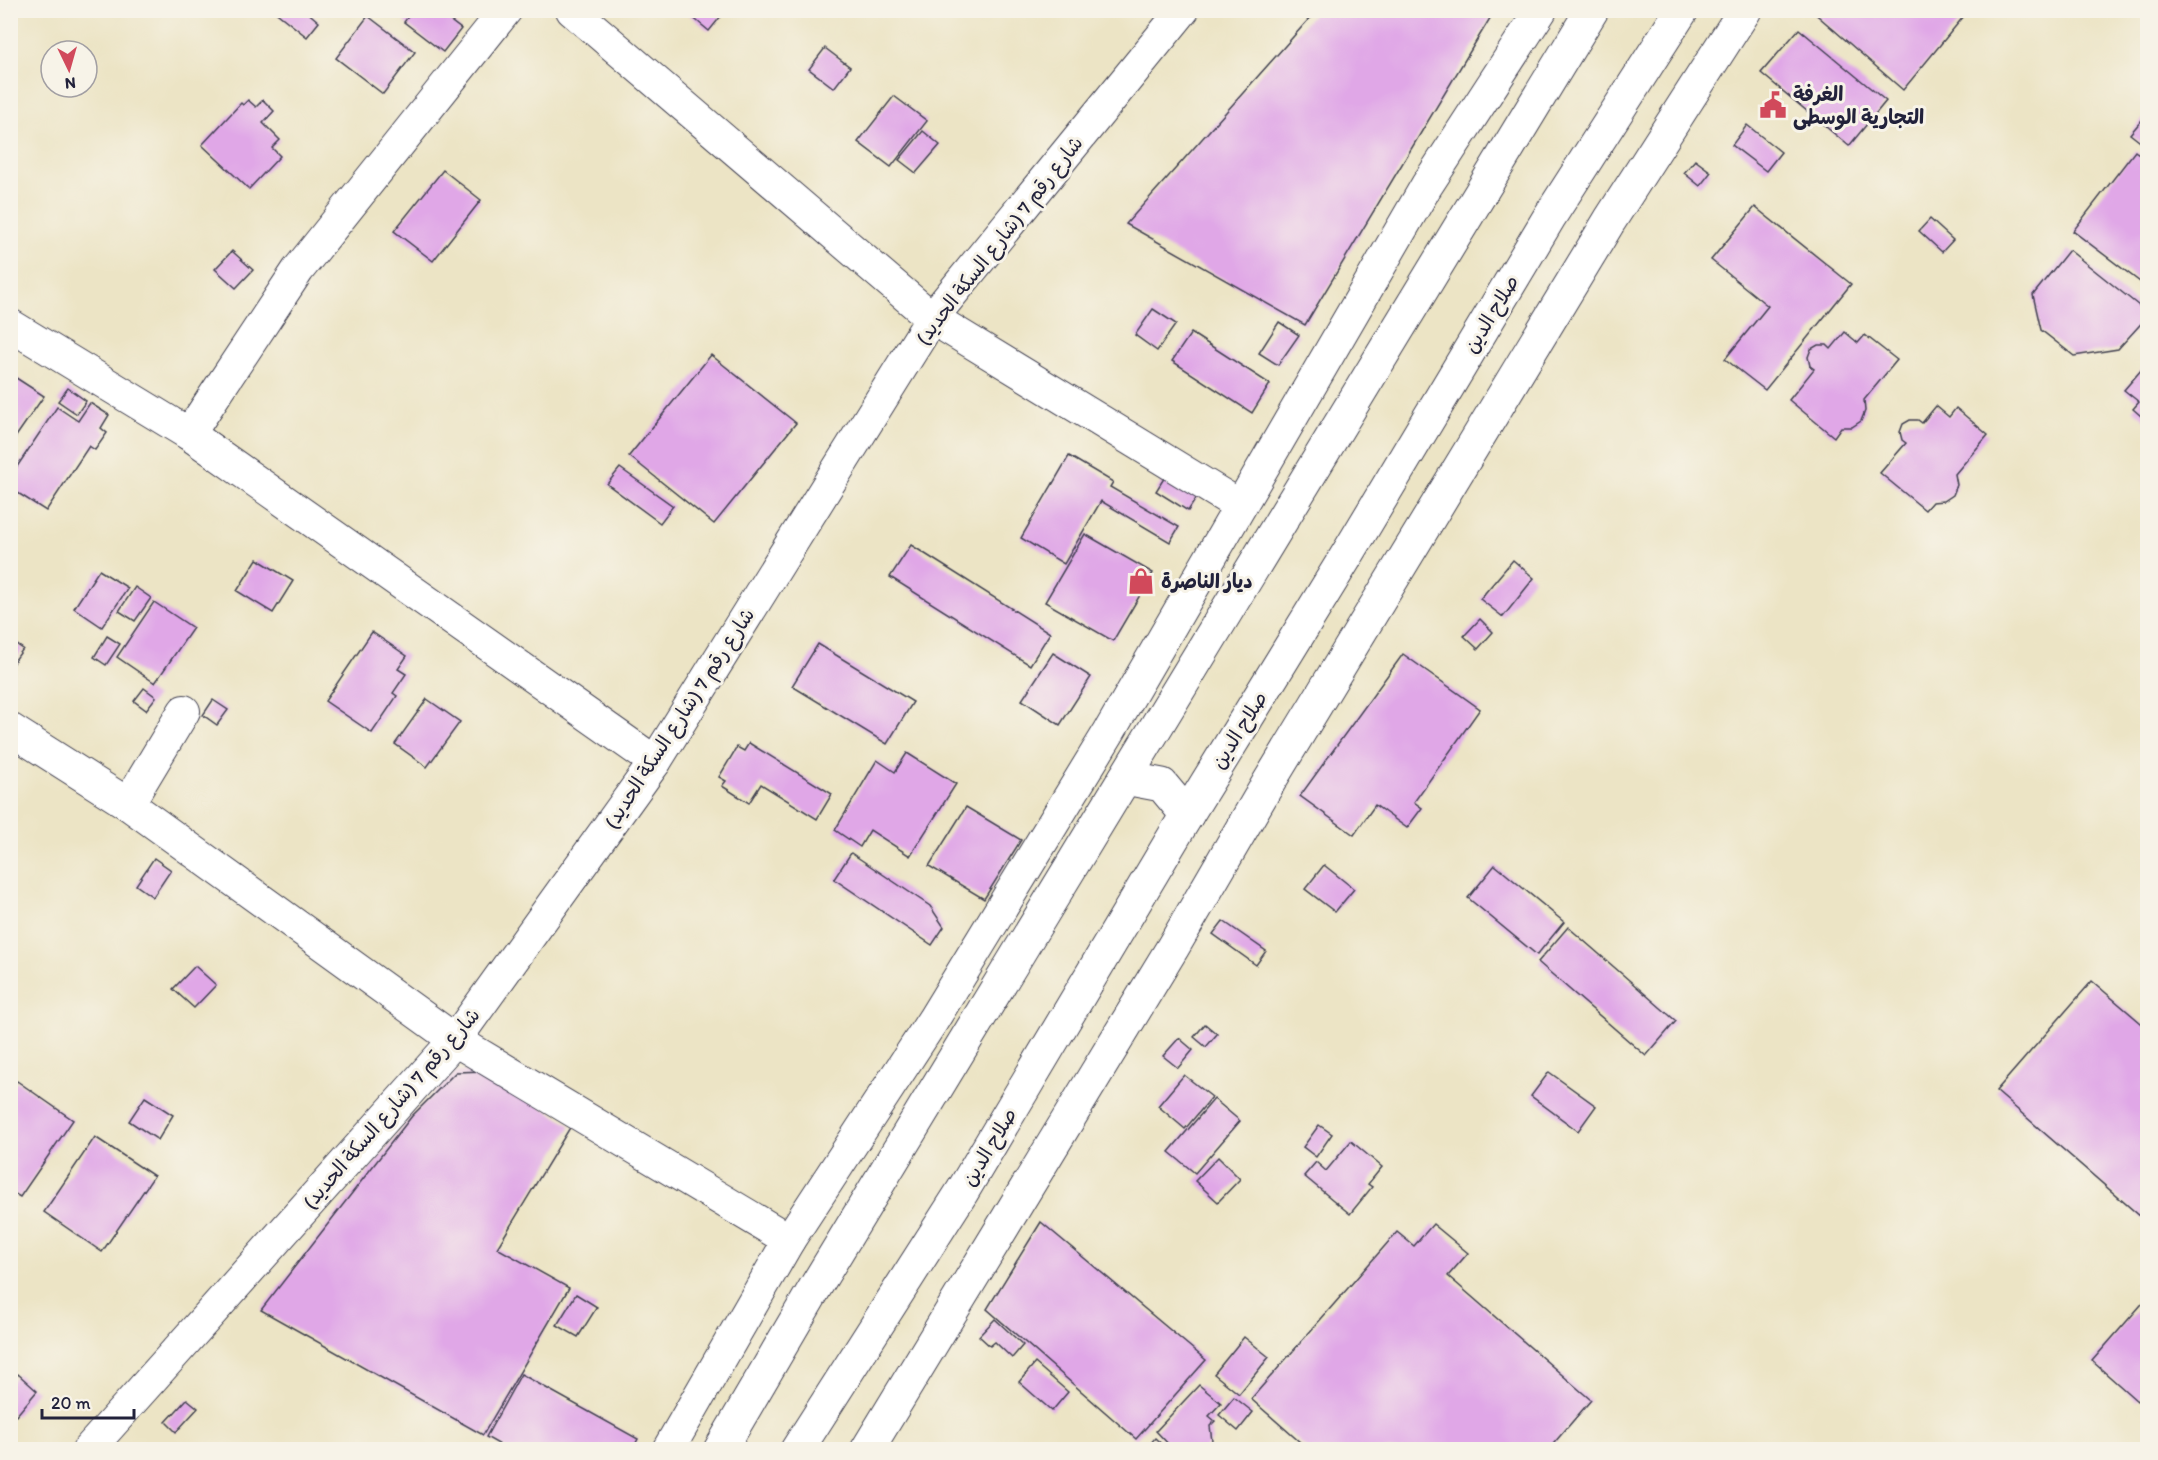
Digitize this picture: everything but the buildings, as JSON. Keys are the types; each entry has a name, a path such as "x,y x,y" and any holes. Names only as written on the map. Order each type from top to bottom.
{"main road":[{"path":"720,1449 822,1276 1592,10"},
{"name":"صلاح الدين","path":"797,1449 962,1192 1187,815 1341,565 1550,216 1682,10"},
{"path":"867,1449 1161,967 1269,782 1610,220 1745,10"},
{"path":"1125,778 1162,785 1187,815"}],"street":[{"path":"189,434 298,270 506,10"},
{"path":"572,10 932,318 1240,506"},
{"name":"شارع رقم 7 (شارع السكة الحديد)","path":"88,1449 455,1040 655,762 932,318 1183,10"},
{"path":"668,1449 789,1240 933,1020 1109,732 1427,184 1541,10"},
{"path":"10,325 189,434 655,762"},
{"path":"128,804 184,711"},
{"path":"10,729 128,804 455,1040 789,1240"}],"place":[{"name":"الغرفة التجارية الوسطى","path":"1773,105"},
{"name":"ديار الناصرة","path":"1141,581"}]}
